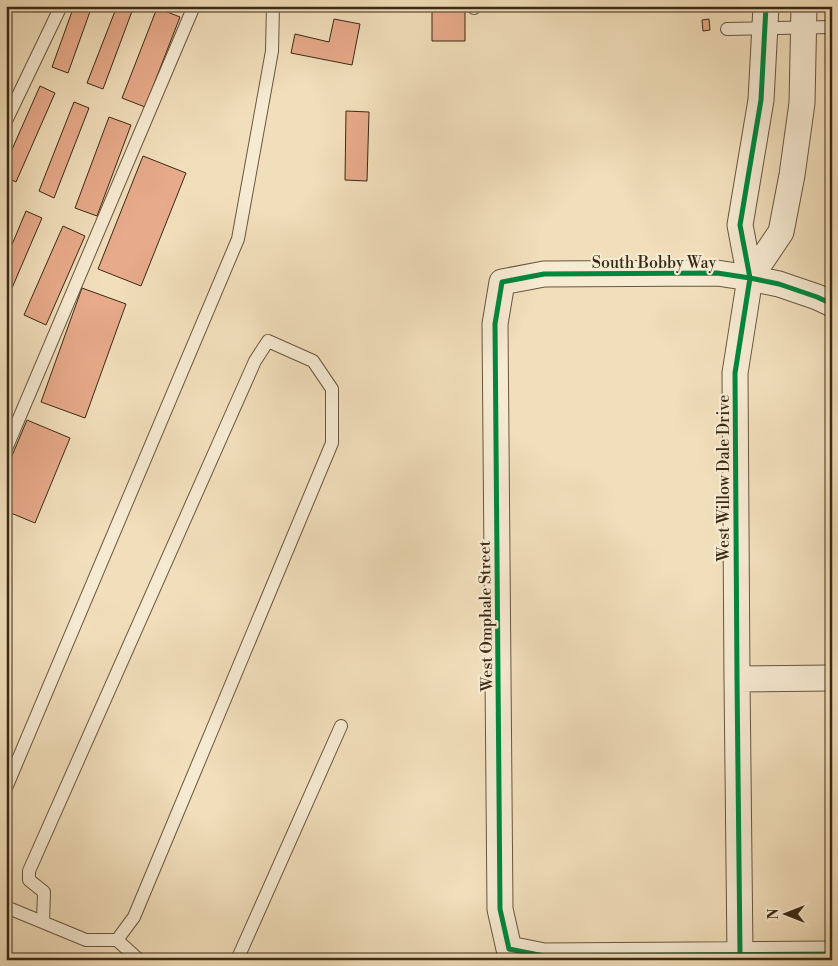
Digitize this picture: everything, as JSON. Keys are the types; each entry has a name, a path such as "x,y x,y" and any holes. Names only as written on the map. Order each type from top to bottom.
{"street":[{"name":"West Willow Dale Drive","path":"750,278 781,232 792,175 802,103 804,17"},
{"name":"West Willow Dale Drive","path":"740,954 735,373 750,278 740,225 761,100 766,18"},
{"name":"South Bobby Way","path":"502,282 544,274 717,273 750,278 789,288 832,304"},
{"name":"West Omphale Street","path":"502,282 495,324 500,910 509,949 544,956 740,954"},
{"path":"737,679 832,678"},
{"path":"740,954 832,954"}],"lane":[{"path":"6,121 62,6"},
{"path":"6,449 194,6"},
{"path":"6,788 238,239 272,51 273,6"},
{"path":"727,28 766,18 804,17 832,27"},
{"path":"43,922 44,892 29,880 29,871 255,361 268,341 313,361 332,389 332,443 134,917 117,940"},
{"path":"237,960 341,726"},
{"path":"6,907 86,940 117,940 139,960"}],"building":[{"path":"74,6 92,6 68,73 52,67"},
{"path":"117,6 134,6 103,89 87,83"},
{"path":"432,6 465,6 465,41 432,41"},
{"path":"157,8 180,17 145,107 122,98"},
{"path":"334,19 360,24 352,65 291,53 295,34 329,42"},
{"path":"709,19 710,30 703,31 702,20"},
{"path":"40,86 55,93 16,182 6,177 6,163"},
{"path":"74,102 89,108 54,198 39,191"},
{"path":"346,111 369,112 367,181 345,180"},
{"path":"109,117 131,125 97,216 75,208"},
{"path":"143,156 186,173 141,286 98,269"},
{"path":"26,211 42,218 6,302 6,259"},
{"path":"63,226 85,236 46,325 24,315"},
{"path":"82,288 126,304 85,418 41,402"},
{"path":"27,420 70,438 35,523 6,511 6,470"}],"cycle path":[{"path":"740,954 735,373 750,278 740,225 761,100 766,6"},
{"path":"832,304 779,284 717,273 544,274 502,282 495,324 500,909 509,949 544,956 832,954"}]}
